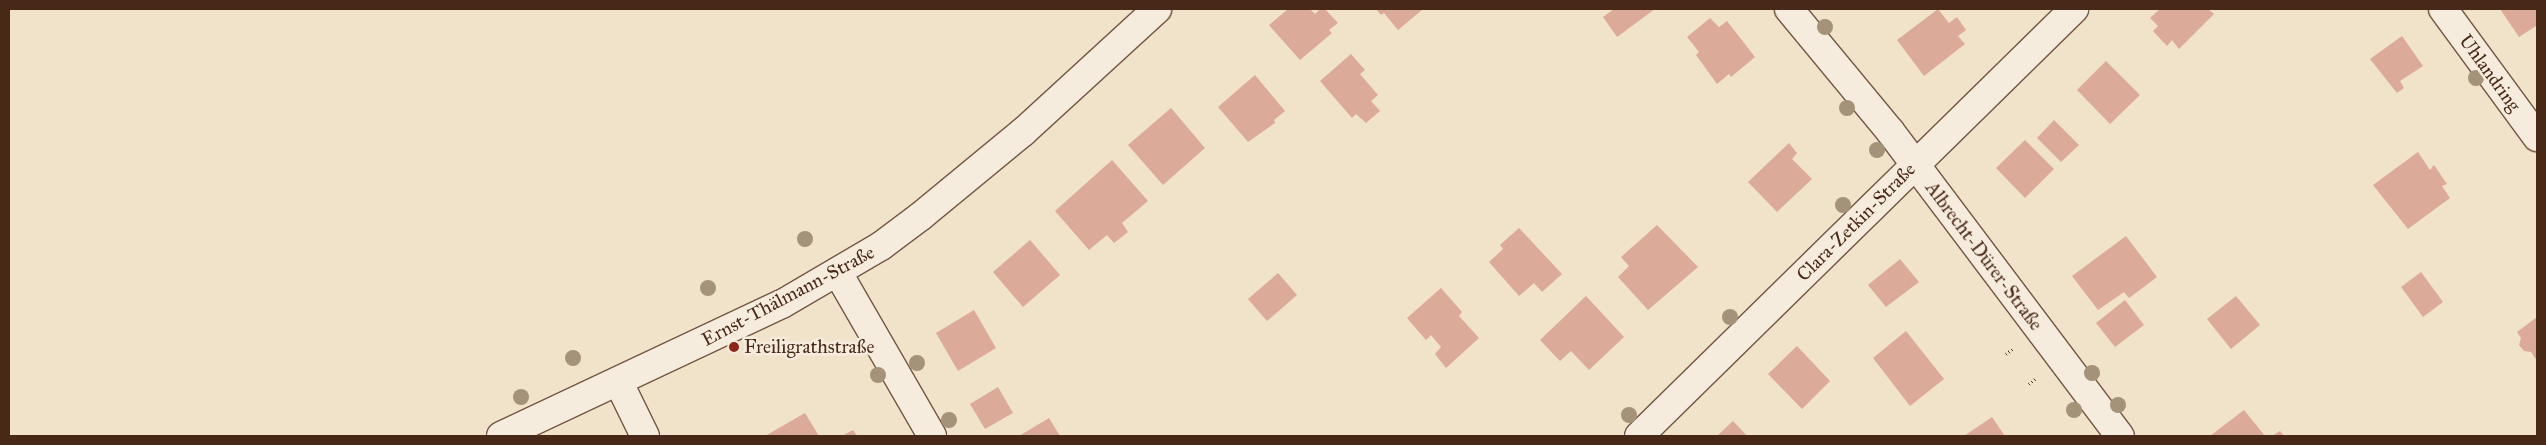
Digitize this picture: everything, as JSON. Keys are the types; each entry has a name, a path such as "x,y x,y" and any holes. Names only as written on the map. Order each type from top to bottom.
{"street":[{"name":"Ernst-Thälmann-Straße","path":"501,436 782,304 838,273 880,246 974,174 1157,9"},
{"name":"Albrecht-Dürer-Straße","path":"1789,9 1915,164 2120,436"},
{"name":"Clara-Zetkin-Straße","path":"1639,436 2074,9"},
{"name":"Uhlandring","path":"2443,9 2537,137"},
{"path":"838,273 932,436"},
{"path":"619,382 645,436"}],"building":[{"path":"1288,9 1310,9 1315,14 1320,9 1325,9 1338,23 1329,30 1332,33 1300,60 1269,25"},
{"path":"1376,9 1423,9 1398,30 1384,13 1381,15"},
{"path":"1614,9 1655,9 1617,37 1603,17"},
{"path":"1938,9 1949,23 1957,17 1966,30 1958,36 1965,44 1924,76 1897,40"},
{"path":"2160,9 2208,9 2214,14 2179,49 2172,40 2167,46 2153,31 2158,26 2150,18"},
{"path":"2500,9 2537,9 2537,27 2519,37"},
{"path":"1710,18 1719,27 1727,21 1755,57 1731,77 1729,74 1717,84 1696,55 1699,52 1687,37"},
{"path":"2402,36 2423,66 2400,81 2404,88 2397,93 2370,59"},
{"path":"1351,54 1365,70 1360,74 1378,95 1371,101 1380,111 1366,123 1356,114 1352,118 1320,81"},
{"path":"2106,61 2140,95 2110,124 2077,90"},
{"path":"1255,75 1285,111 1274,120 1275,123 1248,142 1218,107"},
{"path":"1171,108 1205,148 1163,185 1128,145"},
{"path":"2054,120 2079,145 2061,162 2037,138"},
{"path":"2025,140 2054,169 2025,198 1996,168"},
{"path":"1789,143 1797,153 1792,159 1812,179 1777,212 1748,182"},
{"path":"2418,152 2430,170 2434,165 2447,184 2442,186 2450,198 2408,229 2373,185"},
{"path":"1112,160 1148,201 1122,223 1128,232 1114,243 1107,235 1089,250 1055,211"},
{"path":"1657,225 1698,267 1648,310 1618,277 1629,266 1621,257"},
{"path":"1519,228 1562,274 1542,292 1534,283 1519,296 1489,262 1503,249 1500,245"},
{"path":"2126,236 2157,277 2129,298 2124,292 2098,310 2072,276"},
{"path":"1030,240 1060,275 1023,307 993,272"},
{"path":"1900,259 1919,282 1886,307 1868,285"},
{"path":"2421,272 2443,302 2423,317 2401,287"},
{"path":"1278,273 1297,295 1267,321 1248,299"},
{"path":"1441,288 1462,312 1459,316 1479,338 1446,368 1435,354 1441,347 1431,335 1426,340 1407,318"},
{"path":"1586,296 1624,337 1589,370 1571,351 1560,361 1540,340"},
{"path":"2236,296 2260,325 2231,349 2207,319"},
{"path":"2125,300 2144,325 2115,347 2096,323"},
{"path":"974,310 996,348 958,371 936,333"},
{"path":"2537,317 2537,361 2531,352 2524,351 2519,345 2521,338 2517,332"},
{"path":"1906,331 1944,379 1910,406 1873,358"},
{"path":"1797,346 1830,381 1802,409 1768,374"},
{"path":"998,387 1013,413 985,429 970,404"},
{"path":"2244,410 2265,436 2210,436"},
{"path":"805,413 819,436 765,436"},
{"path":"1992,417 2005,436 1964,436"},
{"path":"1049,418 1060,436 1019,436"},
{"path":"1733,421 1747,436 1717,436"},
{"path":"853,430 857,436 842,436"},
{"path":"2280,431 2284,436 2272,436"}],"place":[{"name":"Freiligrathstraße","path":"734,347"}]}
